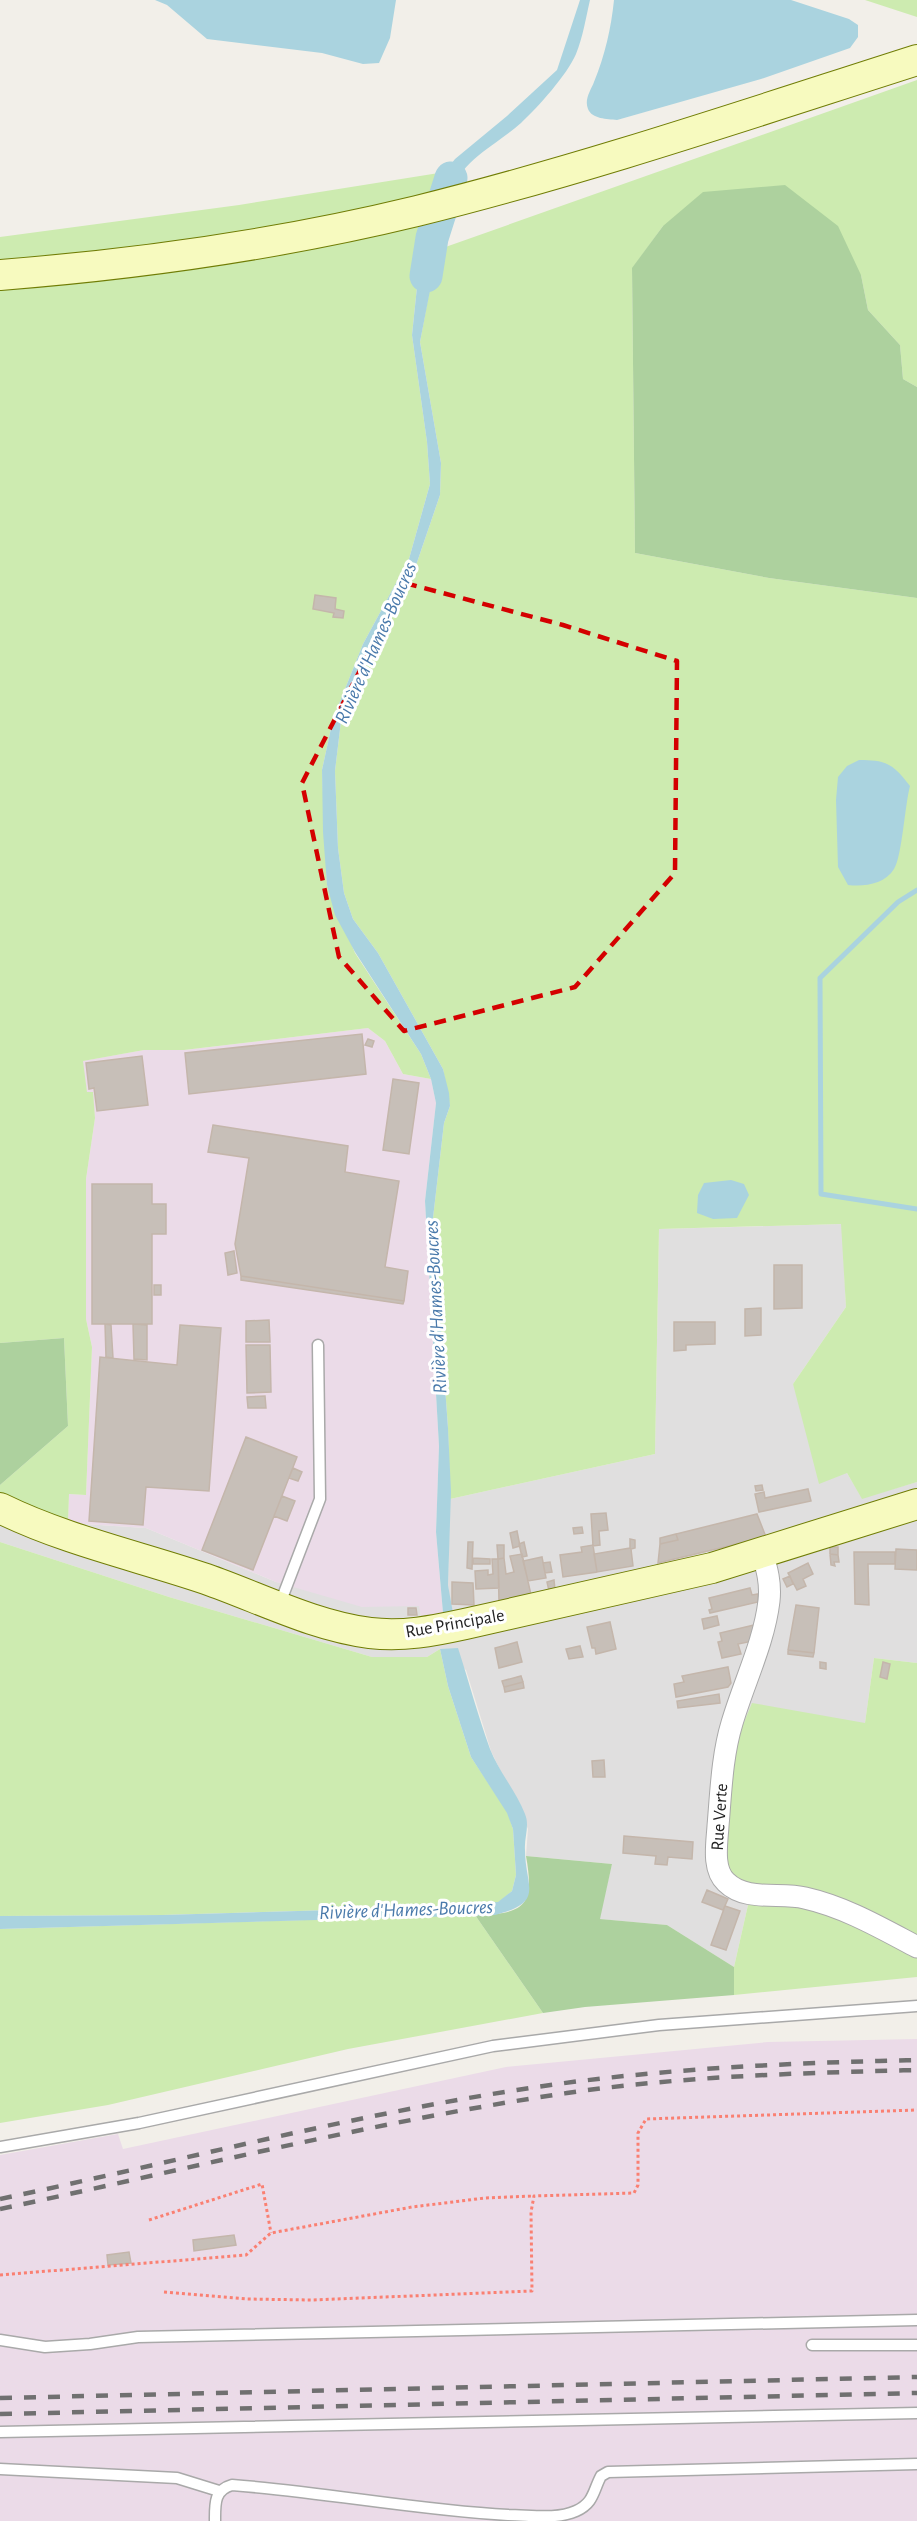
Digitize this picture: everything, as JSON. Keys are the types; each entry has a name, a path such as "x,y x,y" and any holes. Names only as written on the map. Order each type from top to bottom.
{"street":[{"path":"0,275 170,257 305,235 416,211 631,151 917,60"},
{"name":"Rue Principale","path":"0,1508 50,1529 279,1606 368,1633 424,1633 712,1568 917,1504"},
{"name":"Rue Verte","path":"762,1552 770,1577 769,1604 761,1640 732,1724 725,1754 716,1849 720,1874 726,1882 746,1892 803,1897 822,1903 861,1918 917,1947"}],"lane":[{"path":"279,1606 321,1498 318,1345"},
{"path":"0,2147 139,2123 493,2046 670,2024 917,2006"},
{"path":"0,2340 45,2347 90,2344 138,2337 917,2320"},
{"path":"812,2344 917,2345"},
{"path":"0,2432 917,2413"},
{"path":"0,2469 177,2478 219,2491 232,2485 242,2485 484,2513 543,2516 562,2515 584,2507 595,2495 601,2476 608,2472 917,2464"},
{"path":"215,2521 216,2499 219,2491"}],"path":[{"path":"0,2275 246,2255 271,2233 412,2207 485,2198 634,2193 638,2185 638,2133 646,2119 917,2110"},
{"path":"149,2220 262,2184 271,2233"},
{"path":"164,2292 247,2299 312,2300 532,2291 531,2224 534,2196"}],"highlighted area":[{"path":"405,583 563,625 677,661 675,873 575,987 404,1031 339,957 302,783"}],"shaded area":[{"path":"368,1028 385,1041 403,1074 431,1079 436,1103 425,1201 439,1446 436,1532 443,1613 421,1616 419,1606 362,1607 276,1582 146,1528 68,1523 69,1494 86,1495 92,1347 86,1319 86,1179 95,1118 92,1092 87,1093 82,1061 144,1050 184,1050"},
{"path":"842,1224 846,1307 793,1384 862,1498 917,1482 917,1663 874,1658 865,1723 724,1863 748,1905 734,1967 667,1925 599,1919 612,1864 526,1856 528,1829 491,1751 466,1670 440,1649 427,1657 372,1657 169,1597 0,1542 0,1493 68,1523 146,1528 276,1582 420,1606 421,1616 452,1613 448,1585 450,1499 655,1454 659,1229"},
{"path":"917,2039 917,2521 0,2521 0,2155 118,2134 123,2149 506,2067 768,2042"}],"green space":[{"path":"865,0 917,0 917,17"},
{"path":"917,80 917,387 903,379 900,345 868,310 861,275 663,226 632,269 635,553 769,578 917,598 917,1482 862,1499 847,1473 819,1484 793,1384 846,1307 841,1224 659,1229 655,1454 450,1499 448,1428 433,1218 444,1123 450,1106 443,1069 378,953 353,919 344,893 338,848 335,771 341,721 373,650 412,577 440,495 441,463 420,342 437,250"},
{"path":"445,172 428,231 417,287 412,335 427,442 430,484 409,559 363,644 333,719 322,770 327,885 355,953 421,1054 431,1079 403,1074 385,1041 368,1028 184,1050 144,1050 83,1061 87,1092 93,1092 95,1118 86,1179 86,1319 92,1347 86,1495 69,1494 68,1523 0,1493 0,1485 68,1426 64,1338 0,1343 0,237 239,205"},
{"path":"785,185 838,226 861,275 868,310 900,345 903,379 917,387 917,598 769,578 635,553 632,268 663,226 703,192"},
{"path":"64,1338 68,1426 0,1485 0,1343"},
{"path":"0,1542 169,1597 372,1657 427,1657 440,1649 448,1686 471,1757 508,1813 513,1829 516,1875 512,1891 498,1903 404,1908 162,1915 0,1916"},
{"path":"874,1658 917,1663 917,1977 734,1995 734,1967 748,1905 724,1863 734,1746 752,1703 865,1723"},
{"path":"526,1856 612,1864 600,1919 667,1925 734,1967 734,1995 585,2007 543,2013 475,1915 505,1912 523,1904 529,1886"},
{"path":"475,1915 543,2013 348,2049 108,2105 0,2123 0,1929"}],"water":[{"path":"155,0 396,0 390,38 379,63 363,64 322,53 207,39 167,5"},
{"path":"580,0 590,0 582,34 572,62 559,81 521,123 479,155 461,173 447,198 438,197 445,172 455,159 557,70"},
{"path":"614,0 791,0 849,19 858,25 858,37 850,48 761,79 617,120 604,119 590,112 587,102 604,52"},
{"path":"442,229 420,342 441,463 440,495 412,577 373,650 341,721 335,771 338,848 344,893 353,919 378,953 443,1069 449,1093 450,1106 444,1123 433,1218 448,1428 451,1492 448,1585 453,1613 443,1613 436,1532 439,1446 425,1201 436,1103 431,1079 421,1054 355,952 335,915 327,885 322,770 333,719 363,644 409,559 430,484 427,442 412,335 417,287 428,231"},
{"path":"859,760 883,762 889,765 910,786 899,854 894,869 880,881 854,886 848,885 838,867 836,800 838,777 847,766"},
{"path":"731,1180 744,1184 749,1195 737,1218 713,1219 697,1213 698,1195 704,1183"},
{"path":"458,1648 490,1749 526,1818 525,1850 529,1891 521,1905 495,1915 0,1929 0,1916 162,1915 404,1908 498,1902 512,1891 516,1875 513,1829 507,1813 471,1757 448,1686 440,1649"}],"building":[{"path":"315,595 336,598 335,609 344,611 343,618 333,617 334,613 313,609"},
{"path":"362,1034 366,1074 189,1094 185,1053"},
{"path":"368,1039 374,1041 372,1047 365,1045"},
{"path":"142,1056 148,1105 97,1111 94,1088 89,1089 86,1063"},
{"path":"393,1079 419,1083 409,1154 383,1150"},
{"path":"213,1125 348,1146 345,1172 399,1181 385,1267 408,1271 404,1301 241,1276 235,1244 249,1158 208,1152"},
{"path":"92,1184 152,1184 152,1204 166,1204 166,1234 152,1234 152,1324 92,1324"},
{"path":"234,1251 237,1273 228,1275 225,1253"},
{"path":"774,1265 802,1265 802,1308 774,1309"},
{"path":"241,1276 404,1301 403,1304 241,1280"},
{"path":"154,1285 161,1285 161,1295 154,1295"},
{"path":"761,1308 761,1335 745,1336 745,1309"},
{"path":"269,1320 270,1342 246,1342 246,1321"},
{"path":"674,1322 715,1322 715,1344 686,1345 686,1350 674,1351"},
{"path":"105,1324 111,1325 113,1358 106,1357"},
{"path":"133,1324 147,1325 147,1360 134,1359"},
{"path":"180,1325 221,1328 209,1491 146,1487 143,1525 89,1521 100,1357 177,1365"},
{"path":"246,1345 270,1345 271,1392 247,1393"},
{"path":"265,1396 266,1408 248,1408 247,1397"},
{"path":"246,1437 297,1457 253,1570 202,1550"},
{"path":"293,1468 302,1472 298,1481 289,1478"},
{"path":"762,1485 763,1490 756,1491 755,1486"},
{"path":"808,1489 811,1501 759,1512 755,1494 764,1492 765,1498"},
{"path":"282,1496 295,1501 287,1521 274,1516"},
{"path":"606,1513 608,1530 599,1531 600,1545 593,1546 591,1514"},
{"path":"757,1514 766,1537 658,1563 660,1544 678,1540 676,1534"},
{"path":"582,1527 583,1533 574,1534 573,1528"},
{"path":"517,1531 520,1546 513,1548 510,1533"},
{"path":"676,1534 678,1540 660,1544 660,1538"},
{"path":"630,1539 635,1540 635,1548 631,1549 633,1566 597,1572 594,1554 630,1548"},
{"path":"468,1542 473,1542 472,1569 467,1568"},
{"path":"524,1542 527,1556 522,1557 519,1544"},
{"path":"497,1545 504,1545 504,1558 498,1559"},
{"path":"593,1545 597,1572 563,1577 560,1555 582,1552 581,1547"},
{"path":"830,1547 838,1547 838,1555 830,1554"},
{"path":"896,1549 917,1550 917,1570 895,1569"},
{"path":"854,1552 895,1552 895,1564 868,1564 869,1605 855,1604"},
{"path":"522,1554 531,1595 499,1602 498,1559 504,1558 506,1574 514,1572 510,1556"},
{"path":"830,1554 838,1555 839,1562 834,1562 835,1566 831,1565"},
{"path":"542,1557 546,1578 528,1581 523,1561"},
{"path":"473,1558 490,1559 490,1564 473,1564"},
{"path":"492,1559 498,1559 499,1588 476,1589 475,1571 488,1570 488,1575 493,1574"},
{"path":"550,1562 552,1572 545,1573 543,1563"},
{"path":"808,1563 813,1574 803,1579 806,1586 797,1590 788,1573"},
{"path":"790,1576 793,1584 787,1587 783,1579"},
{"path":"554,1580 555,1590 549,1591 547,1582"},
{"path":"452,1582 473,1583 474,1605 452,1604"},
{"path":"750,1588 752,1595 758,1594 758,1602 710,1613 709,1610 712,1609 709,1598"},
{"path":"796,1605 819,1608 814,1653 788,1650"},
{"path":"408,1608 416,1608 417,1615 408,1615"},
{"path":"717,1616 719,1625 704,1629 702,1619"},
{"path":"610,1622 616,1649 596,1654 595,1648 592,1648 587,1627"},
{"path":"754,1625 753,1641 738,1644 741,1654 722,1658 718,1642 722,1641 720,1633"},
{"path":"517,1642 522,1662 499,1668 495,1648"},
{"path":"580,1646 583,1657 569,1659 566,1649"},
{"path":"788,1650 814,1653 813,1657 788,1654"},
{"path":"820,1662 826,1663 826,1669 820,1668"},
{"path":"883,1662 890,1664 887,1679 880,1677"},
{"path":"728,1667 731,1683 728,1687 676,1697 674,1684 684,1682 682,1676"},
{"path":"521,1676 523,1682 504,1687 502,1681"},
{"path":"523,1682 524,1688 505,1692 504,1687"},
{"path":"719,1694 720,1703 678,1708 677,1701"},
{"path":"604,1760 605,1777 593,1777 592,1761"},
{"path":"624,1836 693,1842 692,1859 668,1857 667,1865 655,1864 656,1856 623,1853"},
{"path":"707,1890 728,1899 723,1910 702,1902"},
{"path":"725,1906 740,1911 726,1950 711,1945"},
{"path":"234,2235 236,2245 194,2251 193,2240"},
{"path":"129,2252 131,2263 108,2265 107,2255"}],"waterway":[{"name":"Rivière d'Hames-Boucres","path":"426,276 432,238 451,178"},
{"path":"917,890 898,902 820,978 821,1194 917,1209"}],"railway":[{"path":"0,2199 387,2113 517,2090 616,2077 716,2068 917,2060"},
{"path":"0,2209 354,2131 567,2093 698,2079 917,2070"},
{"path":"0,2398 917,2377"},
{"path":"0,2414 917,2393"}]}
